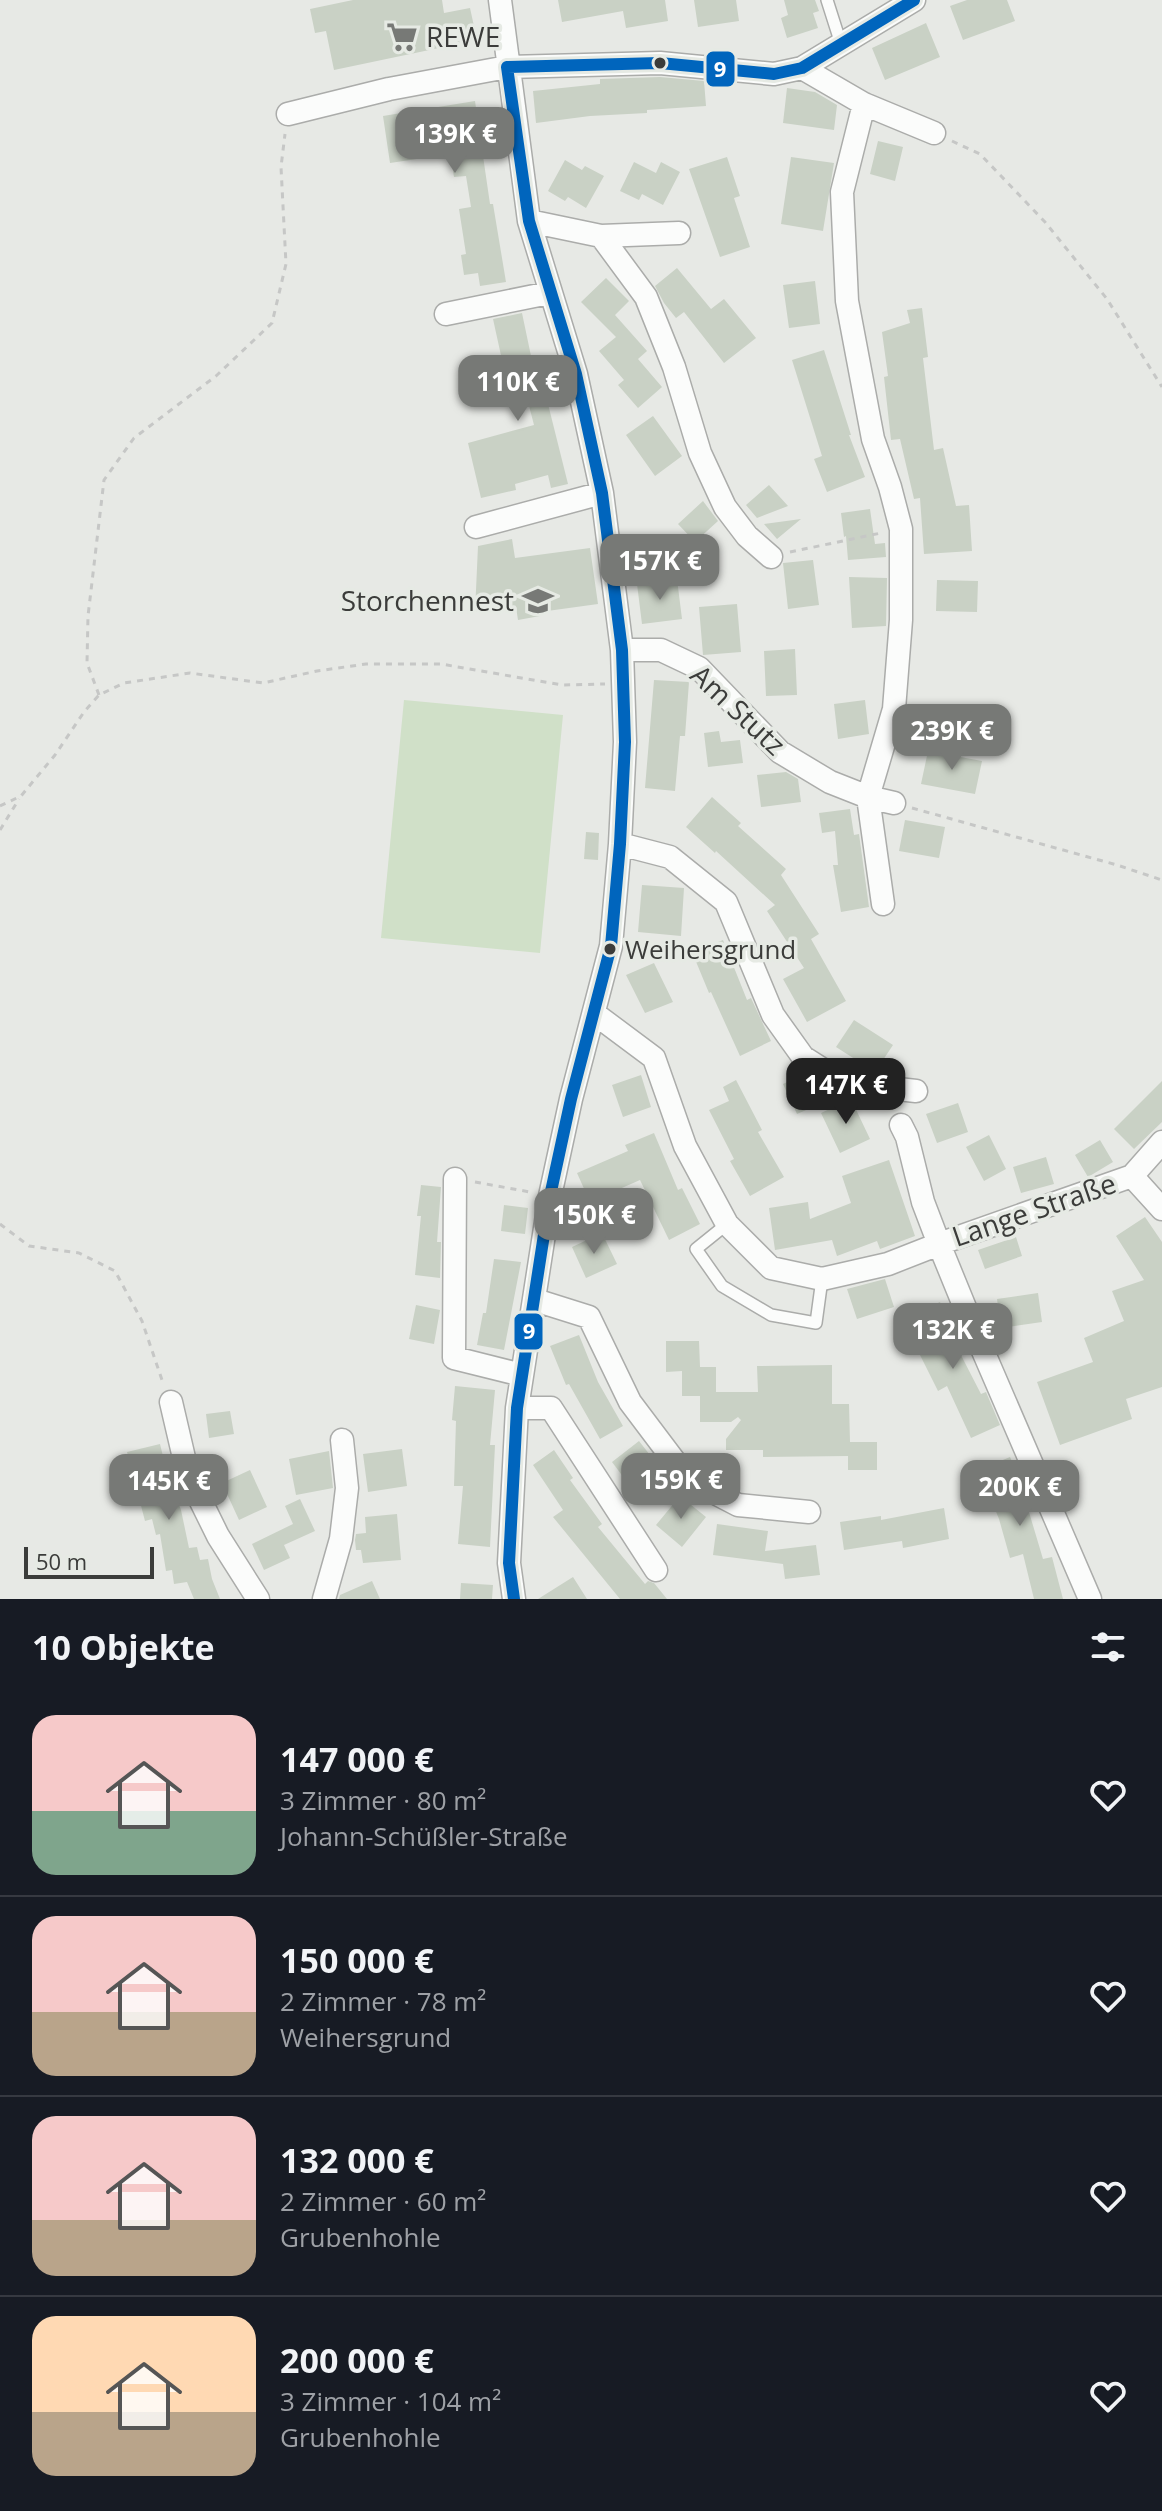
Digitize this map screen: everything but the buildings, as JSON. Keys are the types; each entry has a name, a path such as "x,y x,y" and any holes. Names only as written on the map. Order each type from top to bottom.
{"street":[{"path":"500,0 529,221 576,374 602,493 622,650 625,742 611,946 571,1099 550,1196 517,1408 509,1563 514,1599"},
{"path":"288,114 389,89 507,67 660,63 774,74 802,68 914,0"},
{"path":"802,68 864,104 934,133"},
{"path":"864,104 842,192 847,301 873,439 901,529 901,620 894,709 868,797 883,904"},
{"path":"529,221 601,236 679,233"},
{"path":"601,236 646,297 674,367 700,453 725,507 747,536 771,557"},
{"path":"446,314 549,293"},
{"path":"476,527 602,493"},
{"name":"Am Stutz","path":"622,650 661,650 699,668 780,752 830,782 868,797 894,803"},
{"path":"620,844 670,857 726,902 773,1015 803,1057 844,1083 916,1091"},
{"name":"Lange Straße","path":"595,1014 654,1058 685,1146 727,1224 771,1268 822,1279 888,1264 1132,1176 1162,1142"},
{"name":"Lange Straße","path":"901,1125 907,1137 923,1202 939,1244"},
{"path":"1132,1176 1162,1209"},
{"path":"455,1179 454,1358 522,1375"},
{"path":"939,1244 1090,1599"},
{"path":"535,1300 589,1317 630,1402 688,1479 738,1505 809,1512"},
{"path":"171,1402 188,1475 218,1536 258,1599"},
{"path":"517,1408 551,1408 656,1570"},
{"path":"324,1599 341,1539 347,1488 342,1440"}],"lane":[{"path":"827,0 841,44"},
{"path":"727,1224 696,1249 722,1286 771,1315 816,1323 822,1279"}],"path":[{"path":"99,695 87,663 88,616 104,480 134,438 216,376 272,323 286,264 281,167 288,114"},
{"path":"934,133 980,154 1045,222 1107,299 1162,387"},
{"path":"771,557 901,529"},
{"path":"0,830 21,796 55,755 84,712 99,695 124,683 190,673 263,683 366,664 441,664 562,685 624,683"},
{"path":"0,806 21,796"},
{"path":"894,803 1162,880"},
{"path":"455,1179 550,1196"},
{"path":"0,1224 29,1246 79,1253 115,1271 142,1321 171,1402"}],"green space":[{"path":"404,700 563,715 540,953 381,938"}],"transit line":[{"name":"9","path":"507,67 660,63 774,74 802,68 914,0"},
{"name":"9","path":"507,67 529,221 576,374 602,493 622,650 625,742 611,946 571,1099 550,1196 517,1408 509,1563 514,1599"}],"place":[{"name":"REWE","path":"402,37"},
{"name":"Storchennest","path":"538,601"},
{"name":"Weihersgrund","path":"610,949"}]}
